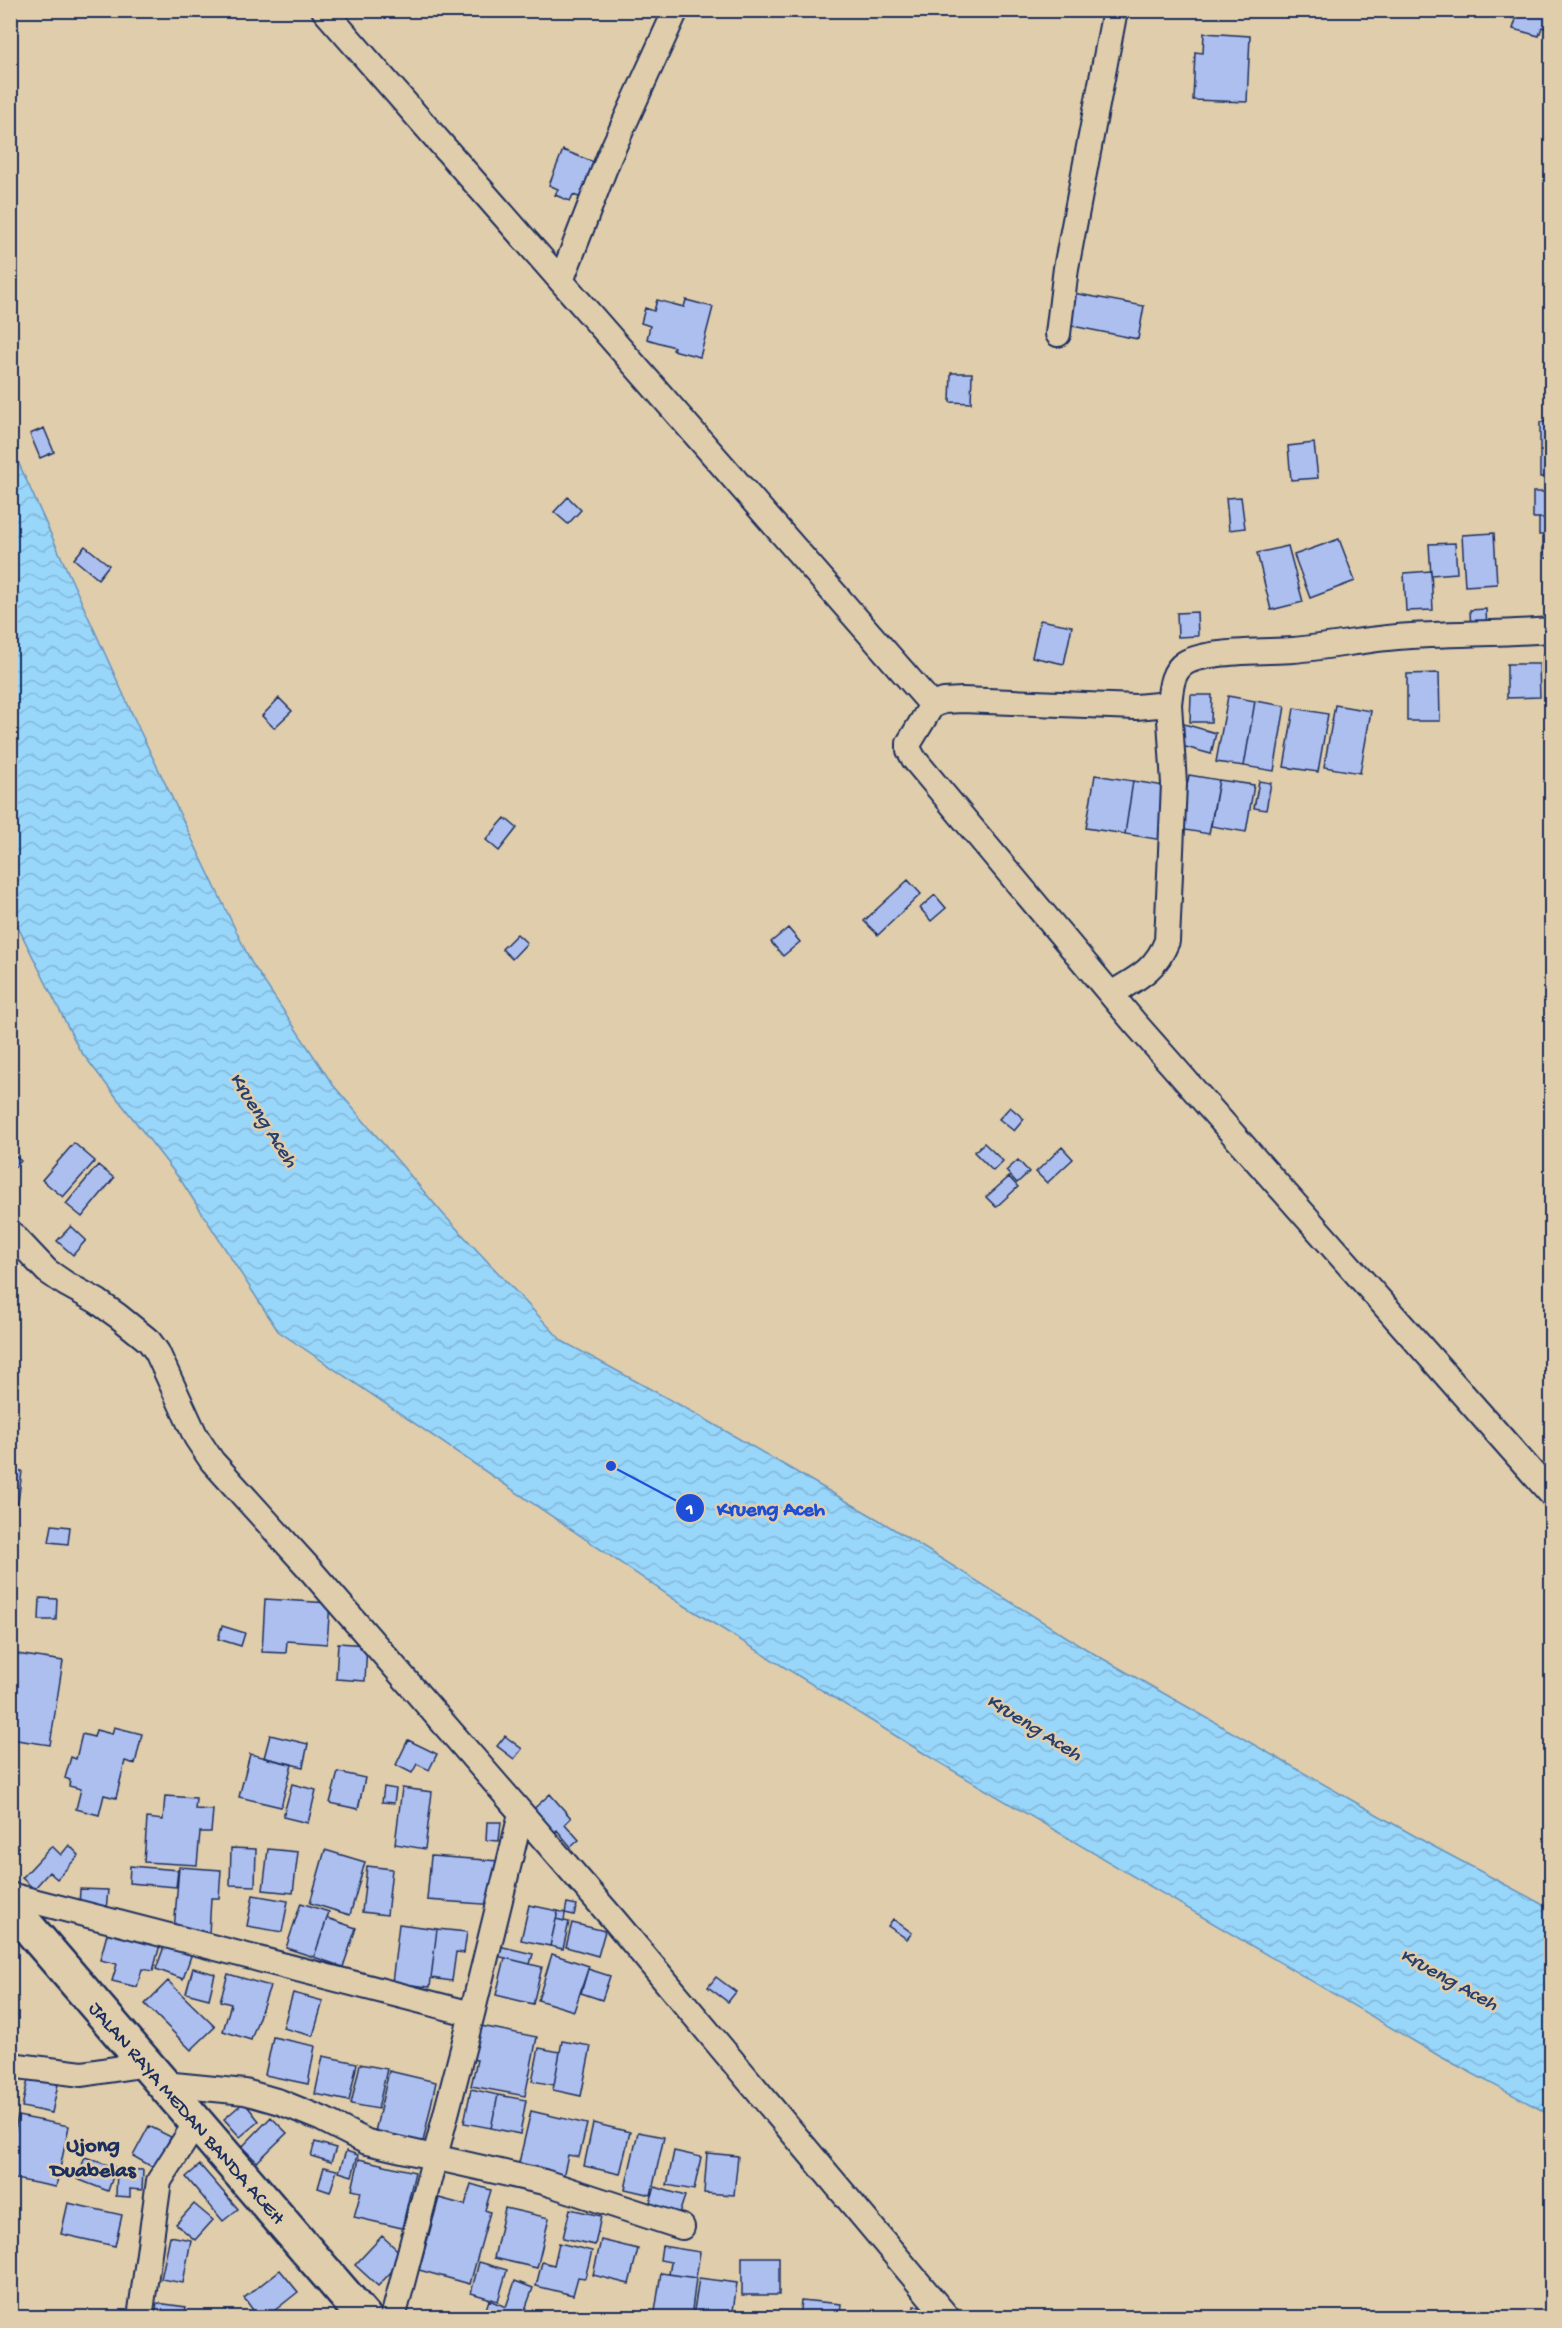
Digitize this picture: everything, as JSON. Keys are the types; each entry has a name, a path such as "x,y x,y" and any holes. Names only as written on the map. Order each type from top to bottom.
{"highway":[{"name":"JALAN RAYA MEDAN BANDA ACEH","path":"10,1906 365,2318"}],"street":[{"path":"324,10 932,705"},
{"path":"561,281 609,157 676,10"},
{"path":"1059,334 1066,268 1115,10"},
{"path":"1111,994 1151,969 1161,956 1167,941 1174,784 1169,704 1172,681 1178,669 1186,662 1241,652 1293,650 1397,637 1551,630"},
{"path":"1169,704 1136,707 945,700 932,705 909,743 909,750 914,759 1111,994 1551,1496"},
{"path":"10,1232 47,1271 97,1300 149,1341 157,1352 196,1437 212,1461 307,1566 615,1921 948,2318"},
{"path":"393,2318 521,1814"},
{"path":"10,1895 472,2014"},
{"path":"10,2065 82,2074 156,2074 245,2091 290,2106 367,2142 434,2155 544,2182 682,2227"},
{"path":"140,2318 159,2181 196,2123"}],"water":[{"path":"10,444 140,731 251,962 333,1085 444,1215 562,1341 698,1415 879,1520 1091,1652 1429,1844 1551,1909 1551,2115 1441,2057 930,1757 677,1601 278,1331 182,1182 79,1049 11,913"}],"building":[{"path":"1515,10 1552,10 1552,30 1542,27 1539,36 1513,29 1516,19 1512,18"},
{"path":"1204,33 1250,36 1247,102 1193,100 1195,52 1203,53"},
{"path":"563,150 596,163 582,198 573,195 570,201 555,195 558,189 549,185"},
{"path":"1073,293 1144,306 1138,339 1067,325"},
{"path":"657,300 684,307 686,300 713,307 700,357 673,350 674,347 647,339 650,326 641,323 645,308 654,311"},
{"path":"951,373 972,373 971,403 950,402"},
{"path":"1540,422 1552,422 1552,451 1540,451"},
{"path":"44,428 54,452 40,458 30,434"},
{"path":"1314,443 1318,478 1291,480 1288,446"},
{"path":"1540,451 1552,451 1552,477 1540,477"},
{"path":"1533,492 1552,492 1552,518 1533,518"},
{"path":"568,497 581,510 568,524 554,512"},
{"path":"1241,497 1245,528 1229,530 1226,498"},
{"path":"1539,518 1552,518 1552,535 1539,535"},
{"path":"1494,533 1497,584 1465,586 1462,535"},
{"path":"1543,535 1552,535 1552,558 1543,558"},
{"path":"1339,539 1355,581 1310,598 1294,555"},
{"path":"1455,543 1457,573 1431,575 1429,544"},
{"path":"85,546 109,565 98,579 74,559"},
{"path":"1288,546 1303,602 1271,610 1257,553"},
{"path":"1431,571 1433,610 1406,611 1404,573"},
{"path":"1486,609 1487,632 1471,633 1470,610"},
{"path":"1197,612 1198,636 1178,637 1177,613"},
{"path":"1040,620 1072,626 1064,664 1032,657"},
{"path":"1543,654 1552,654 1552,673 1543,673"},
{"path":"1507,664 1539,664 1540,697 1507,698"},
{"path":"1439,673 1440,721 1407,721 1407,674"},
{"path":"1545,678 1552,678 1552,688 1546,689"},
{"path":"1191,695 1212,695 1211,722 1190,722"},
{"path":"1228,696 1255,701 1244,766 1216,762"},
{"path":"279,698 292,711 274,728 262,716"},
{"path":"1255,701 1285,706 1274,771 1244,766"},
{"path":"1335,705 1371,711 1360,773 1324,767"},
{"path":"1294,708 1328,714 1318,772 1284,767"},
{"path":"1184,724 1216,733 1211,754 1178,745"},
{"path":"1095,775 1133,781 1125,834 1086,828"},
{"path":"1189,775 1219,780 1209,834 1179,829"},
{"path":"1219,780 1254,785 1246,832 1211,826"},
{"path":"1133,781 1171,787 1162,840 1125,834"},
{"path":"1259,781 1271,783 1266,810 1254,808"},
{"path":"505,818 517,828 499,851 486,840"},
{"path":"908,880 921,894 878,935 864,921"},
{"path":"935,895 946,908 931,921 920,908"},
{"path":"788,928 800,942 783,956 771,942"},
{"path":"517,934 527,943 512,959 502,949"},
{"path":"1010,1107 1024,1119 1014,1131 999,1119"},
{"path":"74,1143 95,1161 63,1197 42,1180"},
{"path":"984,1143 1003,1161 993,1171 974,1152"},
{"path":"1062,1147 1073,1159 1047,1183 1036,1172"},
{"path":"10,1152 21,1161 10,1172"},
{"path":"1018,1160 1029,1172 1017,1183 1006,1171"},
{"path":"98,1165 114,1178 82,1217 66,1204"},
{"path":"1009,1177 1018,1187 996,1207 986,1197"},
{"path":"71,1226 86,1240 73,1255 57,1241"},
{"path":"10,1470 22,1471 18,1503 10,1502"},
{"path":"52,1525 70,1527 68,1544 49,1542"},
{"path":"40,1598 57,1599 56,1620 39,1620"},
{"path":"265,1599 330,1603 327,1644 287,1641 286,1653 262,1652"},
{"path":"222,1626 245,1633 241,1646 218,1639"},
{"path":"338,1643 367,1645 365,1681 336,1679"},
{"path":"10,1653 63,1661 50,1745 10,1739"},
{"path":"114,1727 142,1734 135,1764 125,1761 116,1798 104,1795 99,1815 76,1809 81,1789 69,1786 70,1780 65,1778 71,1757 76,1759 82,1734 94,1737 96,1730 112,1734"},
{"path":"270,1735 308,1744 303,1767 264,1758"},
{"path":"505,1736 522,1749 514,1759 497,1746"},
{"path":"408,1740 437,1754 429,1770 417,1764 412,1773 396,1765"},
{"path":"250,1754 292,1764 281,1807 239,1797"},
{"path":"338,1772 365,1778 358,1809 330,1803"},
{"path":"292,1784 316,1790 308,1823 283,1817"},
{"path":"384,1787 396,1789 394,1803 382,1802"},
{"path":"402,1788 432,1792 425,1849 395,1844"},
{"path":"550,1794 571,1818 565,1824 579,1840 571,1847 557,1830 549,1837 529,1813"},
{"path":"165,1796 196,1798 195,1809 213,1810 211,1832 200,1832 197,1865 144,1862 147,1818 163,1820"},
{"path":"487,1822 501,1822 499,1841 486,1840"},
{"path":"69,1845 79,1855 57,1879 49,1872 34,1889 22,1878 52,1846 61,1855"},
{"path":"231,1848 256,1849 255,1886 230,1885"},
{"path":"268,1849 298,1852 293,1893 263,1890"},
{"path":"325,1850 365,1862 350,1915 310,1903"},
{"path":"431,1856 499,1861 496,1905 427,1900"},
{"path":"130,1866 178,1870 176,1887 129,1883"},
{"path":"367,1866 392,1869 387,1915 362,1912"},
{"path":"179,1867 221,1870 219,1898 211,1898 209,1934 174,1931"},
{"path":"80,1889 108,1890 106,1910 79,1908"},
{"path":"253,1895 288,1901 282,1932 247,1926"},
{"path":"301,1903 329,1912 314,1957 286,1948"},
{"path":"567,1903 577,1905 574,1915 565,1913"},
{"path":"529,1905 558,1911 550,1946 521,1940"},
{"path":"558,1911 565,1913 564,1921 556,1919"},
{"path":"327,1918 356,1928 343,1967 314,1957"},
{"path":"556,1919 569,1922 563,1949 550,1946"},
{"path":"893,1919 912,1933 907,1939 888,1926"},
{"path":"110,1923 162,1937 153,1971 142,1969 137,1987 112,1981 117,1964 100,1960"},
{"path":"572,1923 605,1931 598,1956 566,1947"},
{"path":"399,1924 437,1929 430,1987 392,1983"},
{"path":"437,1929 467,1932 464,1953 456,1952 452,1981 431,1978"},
{"path":"166,1941 193,1950 183,1979 156,1969"},
{"path":"499,1946 533,1954 530,1964 497,1956"},
{"path":"552,1954 589,1966 574,2011 538,2000"},
{"path":"505,1958 542,1967 533,2004 496,1995"},
{"path":"193,1968 215,1974 209,1999 186,1993"},
{"path":"588,1969 610,1976 602,2000 581,1993"},
{"path":"228,1974 270,1986 251,2040 223,2031 231,2004 220,2001"},
{"path":"716,1977 736,1992 728,2002 708,1987"},
{"path":"168,1981 215,2027 191,2050 145,2004"},
{"path":"293,1993 323,2001 313,2036 283,2028"},
{"path":"476,2025 537,2037 525,2096 471,2086 477,2060 469,2059"},
{"path":"273,2037 315,2046 308,2084 265,2075"},
{"path":"562,2041 591,2046 581,2096 553,2090"},
{"path":"539,2048 560,2052 554,2085 532,2081"},
{"path":"323,2056 357,2063 349,2101 315,2094"},
{"path":"360,2064 387,2069 378,2109 351,2104"},
{"path":"10,2071 15,2072 10,2098"},
{"path":"389,2071 436,2082 423,2142 375,2132"},
{"path":"28,2079 58,2084 52,2113 22,2107"},
{"path":"471,2089 498,2095 491,2128 464,2123"},
{"path":"498,2095 526,2100 520,2134 491,2128"},
{"path":"244,2102 259,2121 240,2137 224,2119"},
{"path":"531,2111 587,2124 579,2157 568,2155 563,2177 518,2167"},
{"path":"18,2116 69,2126 56,2187 10,2178 10,2151"},
{"path":"271,2117 287,2133 257,2162 242,2147"},
{"path":"593,2123 630,2132 620,2174 584,2166"},
{"path":"149,2126 171,2137 154,2168 133,2156"},
{"path":"638,2132 664,2137 651,2195 625,2189"},
{"path":"315,2142 336,2148 331,2162 311,2156"},
{"path":"346,2151 358,2155 352,2176 339,2172"},
{"path":"674,2151 701,2157 694,2190 667,2185"},
{"path":"707,2153 738,2156 734,2195 704,2193"},
{"path":"85,2157 116,2168 108,2191 77,2179"},
{"path":"359,2159 415,2172 402,2228 354,2217 361,2192 352,2190"},
{"path":"200,2165 238,2209 223,2221 186,2177"},
{"path":"324,2167 337,2170 330,2192 318,2188"},
{"path":"117,2169 143,2170 142,2190 130,2189 130,2197 116,2196"},
{"path":"471,2184 491,2190 485,2210 490,2212 470,2284 419,2270 439,2198 465,2205"},
{"path":"655,2187 685,2196 677,2220 647,2211"},
{"path":"68,2203 122,2215 115,2246 61,2234"},
{"path":"194,2204 213,2220 195,2240 176,2224"},
{"path":"505,2208 549,2218 537,2268 494,2258"},
{"path":"570,2209 601,2216 595,2245 563,2238"},
{"path":"170,2236 191,2240 183,2283 161,2279"},
{"path":"382,2236 405,2257 378,2286 355,2265"},
{"path":"601,2240 638,2249 629,2284 593,2275"},
{"path":"559,2243 592,2251 585,2278 578,2277 573,2295 536,2286 542,2262 554,2265"},
{"path":"662,2246 700,2252 696,2278 669,2274 671,2262 660,2260"},
{"path":"742,2257 779,2257 779,2295 742,2295"},
{"path":"479,2262 507,2270 498,2301 471,2293"},
{"path":"280,2270 298,2292 265,2318 259,2318 244,2298"},
{"path":"661,2273 696,2278 691,2318 654,2318"},
{"path":"699,2278 737,2283 732,2318 693,2317"},
{"path":"515,2281 533,2288 522,2318 483,2318 489,2300 506,2307"},
{"path":"801,2300 841,2304 840,2318 799,2318"},
{"path":"157,2303 186,2307 184,2318 155,2318"},
{"path":"914,2306 934,2306 934,2318 913,2318"}],"place":[{"name":"Krueng Aceh","path":"611,1466"}],"district":[{"name":"Ujong Duabelas","path":"93,2156"}]}
